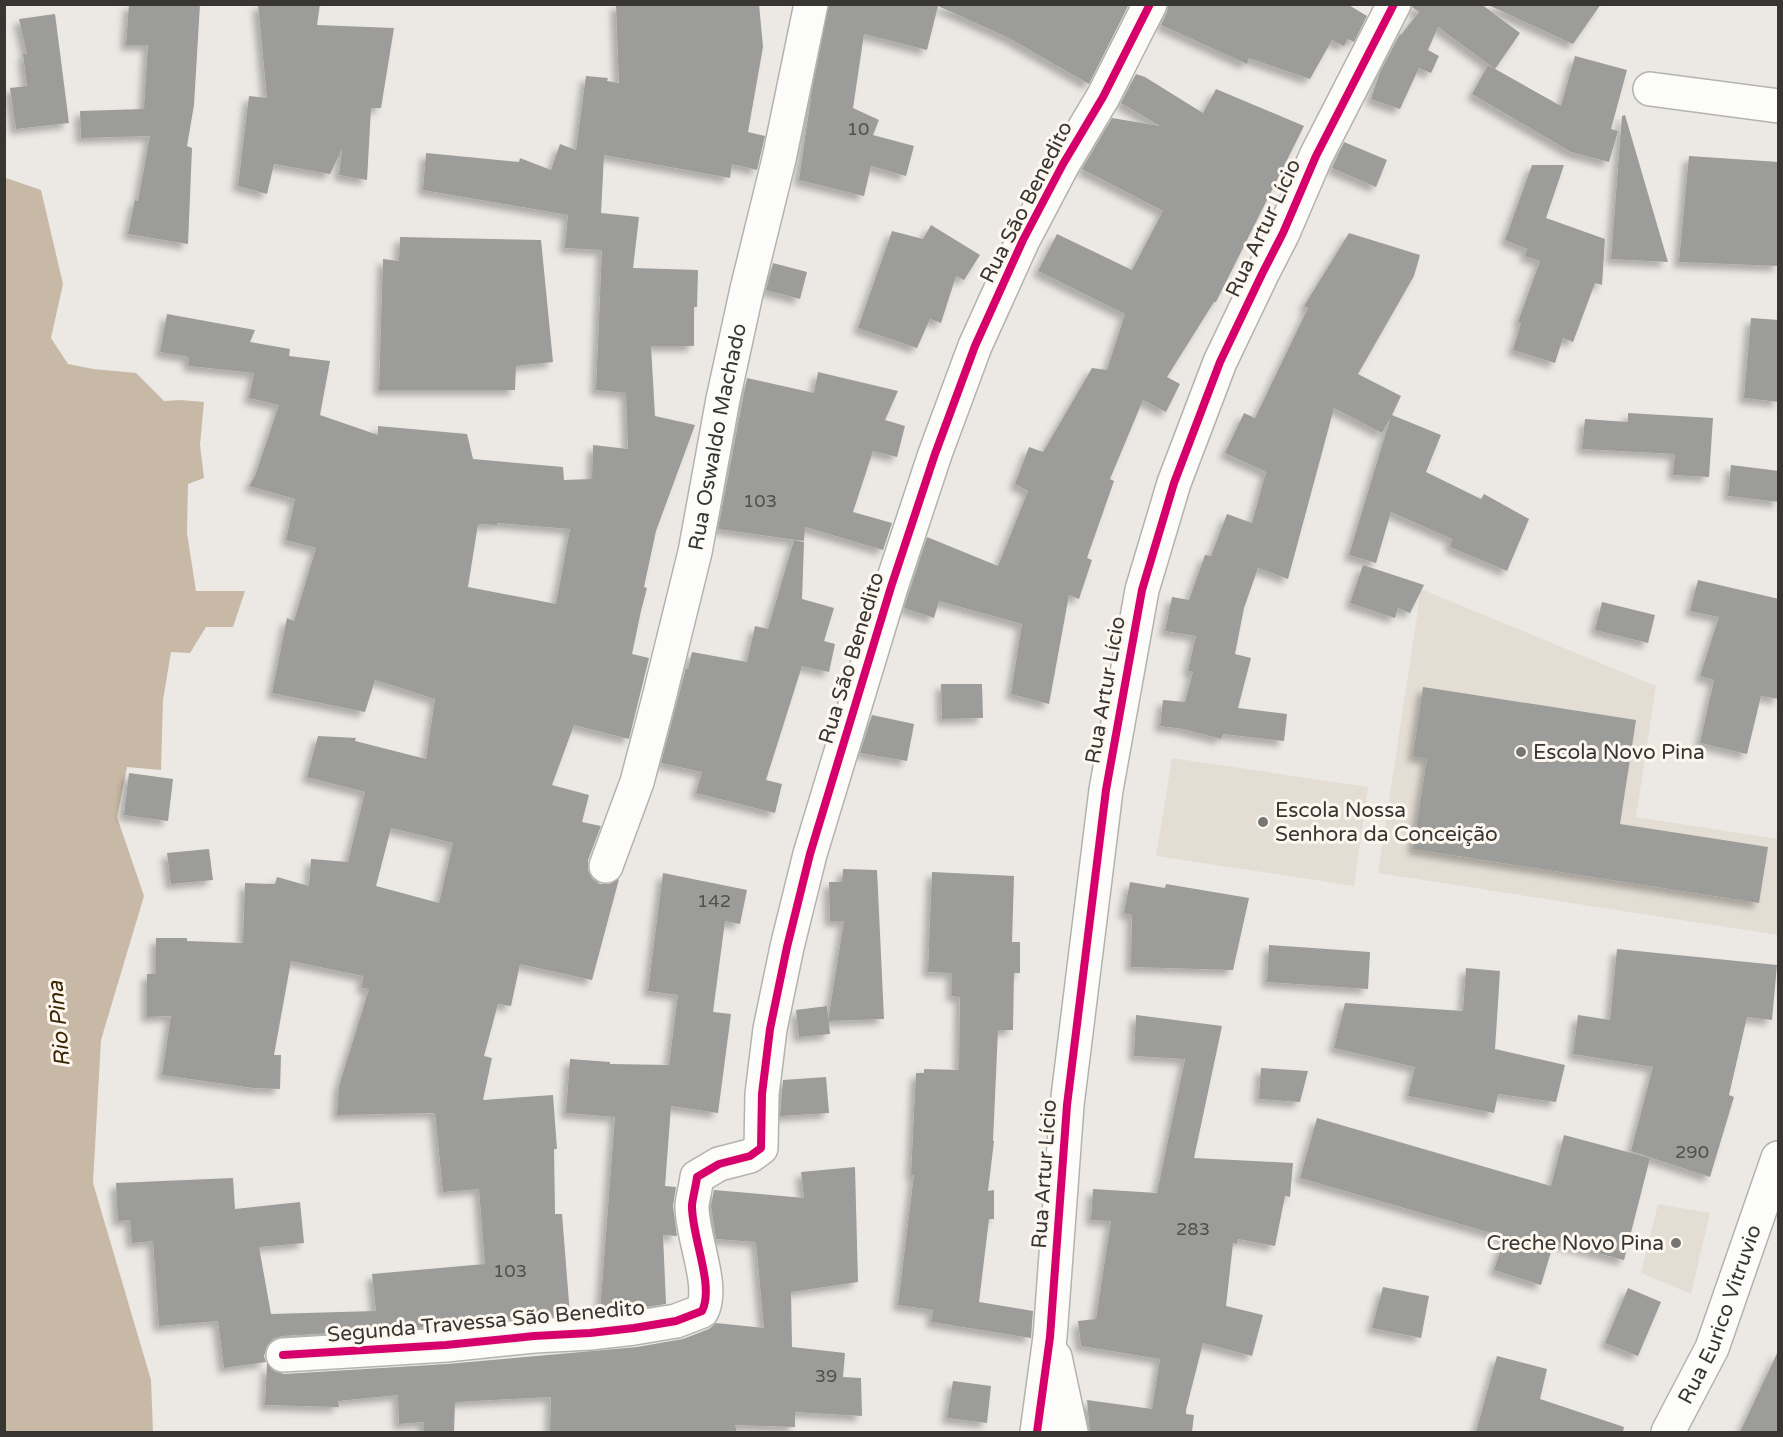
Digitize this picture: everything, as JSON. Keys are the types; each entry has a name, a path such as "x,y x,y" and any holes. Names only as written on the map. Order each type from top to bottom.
{"street":[{"name":"Rua Oswaldo Machado","path":"606,866 637,782 695,552 723,399 779,159 811,4"},
{"name":"Rua São Benedito","path":"692,1316 702,1311 706,1289 695,1236 692,1205 697,1177 719,1164 750,1156 761,1148 762,1094 771,1029 787,947 810,854 891,587 935,454 975,346 1023,240 1102,97 1150,4"},
{"name":"Rua Artur Lício","path":"1037,1432 1050,1337 1068,1094 1106,790 1142,590 1174,483 1220,362 1283,233 1316,156 1395,4"},
{"path":"1650,89 1779,106"},
{"name":"Rua Eurico Vitruvio","path":"1668,1432 1712,1348 1779,1158"},
{"name":"Segunda Travessa São Benedito","path":"283,1355 590,1333 634,1328 692,1316"},
{"name":"Rua Artur Lício","path":"1050,1337 1071,1432"}],"shaded area":[{"name":"Escola Novo Pina","path":"1421,589 1656,686 1636,817 1778,839 1778,935 1378,873"},
{"name":"Escola Nossa Senhora da Conceição","path":"1172,758 1368,787 1354,886 1156,856"},
{"name":"Creche Novo Pina","path":"1658,1204 1710,1213 1691,1294 1641,1273"}],"water":[{"name":"Rio Pina","path":"5,172 6,178 41,190 63,284 51,338 68,364 136,373 164,401 204,402 200,445 204,478 188,484 187,533 196,591 245,591 233,627 206,627 190,653 171,652 163,700 161,770 127,767 117,817 144,896 101,1040 93,1183 151,1380 153,1432 5,1432"}],"building":[{"path":"129,4 200,4 194,105 187,146 192,148 188,244 128,234 135,200 138,201 150,136 81,138 80,111 144,109 148,45 126,45"},
{"path":"258,4 320,4 317,25 394,28 381,108 371,108 367,180 339,175 342,149 330,174 274,164 267,194 238,186 249,96 267,98"},
{"path":"616,4 759,4 763,47 748,132 765,136 757,170 732,164 730,178 604,155 601,213 639,217 633,268 698,270 697,307 694,307 694,346 651,346 655,416 695,425 656,531 644,587 647,588 632,654 649,658 629,739 574,725 552,785 589,795 582,822 601,826 588,860 588,870 592,878 600,884 610,884 619,879 592,980 520,964 511,1006 498,1004 484,1056 492,1058 483,1100 553,1095 557,1149 554,1149 555,1214 562,1214 570,1315 444,1326 282,1336 273,1339 267,1346 264,1356 266,1362 224,1368 218,1321 159,1326 153,1241 132,1243 130,1220 118,1221 116,1183 233,1178 235,1209 300,1202 304,1243 259,1247 271,1314 376,1311 372,1274 485,1264 479,1189 443,1192 435,1113 337,1115 339,1086 369,989 362,988 363,976 291,961 274,1055 281,1055 280,1089 253,1088 162,1075 171,1016 147,1017 147,974 156,974 156,938 243,943 245,883 275,884 277,877 309,886 311,859 348,862 365,792 307,777 318,736 356,738 355,741 426,759 435,699 375,680 365,712 272,693 287,618 294,621 316,548 286,540 295,499 249,486 255,476 279,405 249,398 254,373 189,366 189,357 160,352 167,314 255,330 250,342 290,349 289,356 330,361 320,415 378,435 378,426 467,434 473,459 563,467 564,480 592,479 593,445 628,449 626,393 596,390 602,250 565,248 568,215 423,190 426,153 519,162 520,158 551,170 560,144 576,150 586,76 608,78 607,81 619,83","holes":["497,523 570,529 556,604 468,587 478,524 497,525","391,828 453,843 439,903 376,886"]},
{"path":"829,4 1129,4 1089,84 1009,38 938,6 927,50 864,34 853,108 879,120 873,135 914,146 906,176 871,166 864,196 799,180 812,90"},
{"path":"1168,4 1347,4 1367,16 1354,42 1348,39 1344,46 1332,40 1310,79 1249,58 1247,64 1161,25"},
{"path":"1413,4 1481,4 1520,33 1495,69 1438,27 1428,50 1439,56 1431,73 1419,68 1400,109 1371,99 1380,72 1400,34 1419,12 1412,7"},
{"path":"1486,4 1601,4 1573,44"},
{"path":"55,14 69,123 16,129 10,88 27,86 23,54 27,54 19,19"},
{"path":"1575,56 1627,70 1611,129 1618,131 1609,162 1571,152 1472,94 1488,65 1561,106"},
{"path":"1136,74 1145,77 1203,113 1216,89 1304,126 1216,302 1167,377 1180,384 1166,412 1143,400 1110,479 1114,481 1087,558 1092,560 1079,599 1069,595 1049,704 1011,694 1022,624 939,601 934,618 904,608 927,537 998,566 1028,491 1015,484 1029,447 1043,452 1092,368 1107,370 1125,314 1038,271 1057,234 1132,270 1163,211 1082,169 1112,118 1160,126 1121,103"},
{"path":"1625,115 1668,262 1611,259 1622,116"},
{"path":"1344,142 1387,160 1376,187 1332,168"},
{"path":"1689,156 1779,162 1779,266 1679,262"},
{"path":"1532,165 1564,165 1546,218 1605,239 1602,285 1595,283 1573,342 1563,338 1555,363 1513,350 1521,323 1518,322 1540,261 1525,256 1527,249 1505,240"},
{"path":"931,225 980,255 964,280 956,276 941,323 930,319 917,348 858,328 892,231 923,239"},
{"path":"1349,233 1420,255 1414,276 1358,374 1401,396 1392,415 1441,435 1426,472 1481,499 1484,494 1529,519 1507,571 1450,547 1452,539 1391,512 1376,563 1349,555 1390,419 1382,433 1334,408 1288,579 1258,568 1244,608 1235,654 1251,658 1238,708 1287,714 1284,741 1223,734 1221,739 1183,729 1160,726 1163,700 1185,702 1193,672 1188,671 1196,636 1165,631 1172,597 1189,600 1205,555 1211,556 1227,514 1252,523 1266,472 1225,453 1244,413 1255,418 1308,308 1304,306"},
{"path":"400,237 541,240 553,362 516,366 515,390 379,390 383,259 399,261"},
{"path":"773,263 807,272 800,299 766,290"},
{"path":"1751,318 1779,320 1779,402 1744,398"},
{"path":"818,372 898,391 885,420 905,426 897,457 873,451 853,512 892,523 883,550 805,527 804,541 718,529 747,378 814,393"},
{"path":"1628,413 1713,418 1709,477 1673,475 1675,454 1582,449 1585,419 1628,422"},
{"path":"1731,465 1779,471 1779,502 1728,496"},
{"path":"794,540 804,542 802,599 834,608 824,641 835,644 829,672 802,666 766,780 782,784 775,813 696,793 702,772 661,763 692,652 747,662 755,626 768,629"},
{"path":"1363,565 1424,585 1410,613 1398,608 1395,618 1350,603"},
{"path":"1698,580 1779,599 1779,699 1761,696 1747,754 1700,743 1714,680 1700,676 1719,617 1690,611"},
{"path":"1602,602 1655,615 1648,643 1595,630"},
{"path":"941,684 982,684 983,718 942,719"},
{"path":"1423,687 1636,720 1620,824 1768,847 1759,903 1413,849 1427,759 1413,756"},
{"path":"872,715 914,724 907,761 860,753"},
{"path":"129,773 173,779 168,821 124,815"},
{"path":"209,849 213,880 171,884 167,853"},
{"path":"843,869 877,870 884,1019 828,1021 844,921 830,921 829,882 842,882"},
{"path":"932,872 1014,876 1012,942 1020,942 1020,973 1014,973 1013,1030 998,1030 994,1141 988,1191 994,1190 994,1219 989,1219 979,1302 1033,1311 1031,1338 931,1322 933,1310 898,1305 914,1175 911,1175 916,1073 924,1073 924,1069 959,1070 960,997 952,996 952,973 928,972"},
{"path":"663,873 747,890 740,924 725,921 713,1012 731,1014 718,1113 671,1106 665,1186 676,1187 673,1206 677,1236 663,1235 666,1304 600,1313 615,1117 566,1113 570,1059 610,1062 610,1064 669,1065 678,995 648,991"},
{"path":"1130,882 1165,888 1166,884 1249,898 1233,970 1131,967 1132,915 1124,913"},
{"path":"1269,945 1370,952 1368,989 1267,982"},
{"path":"1617,949 1777,965 1772,1020 1747,1017 1729,1095 1734,1097 1710,1177 1631,1151 1653,1067 1573,1054 1578,1015 1610,1020"},
{"path":"1466,968 1500,971 1495,1049 1565,1065 1556,1102 1498,1094 1494,1113 1408,1096 1415,1067 1334,1048 1345,1003 1463,1011"},
{"path":"827,1006 830,1034 799,1037 796,1010"},
{"path":"1136,1015 1222,1026 1194,1158 1293,1163 1290,1197 1285,1196 1275,1246 1238,1239 1237,1244 1233,1243 1226,1306 1263,1315 1252,1356 1203,1343 1186,1410 1186,1414 1194,1415 1192,1432 1090,1432 1087,1400 1152,1409 1160,1359 1081,1346 1078,1321 1096,1319 1111,1221 1091,1220 1093,1189 1157,1193 1185,1059 1134,1056"},
{"path":"1261,1068 1308,1071 1300,1102 1259,1099"},
{"path":"826,1077 829,1113 780,1116 783,1080"},
{"path":"1317,1118 1551,1186 1564,1135 1650,1158 1624,1260 1554,1242 1541,1285 1494,1270 1505,1237 1300,1178"},
{"path":"855,1167 858,1282 791,1292 792,1347 845,1353 843,1377 861,1378 862,1416 795,1412 795,1427 735,1425 737,1432 550,1432 551,1397 455,1402 454,1432 424,1432 424,1422 399,1424 398,1395 338,1401 339,1407 265,1405 267,1363 274,1371 284,1374 447,1364 637,1347 683,1339 709,1329 716,1323 764,1328 756,1242 716,1239 711,1206 714,1190 804,1198 801,1172"},
{"path":"1383,1287 1429,1296 1421,1338 1372,1328"},
{"path":"1628,1288 1661,1302 1638,1356 1605,1343"},
{"path":"1779,1349 1779,1432 1740,1432"},
{"path":"1497,1356 1547,1369 1540,1399 1624,1427 1623,1432 1476,1432"},
{"path":"953,1381 991,1386 987,1423 947,1418"}],"cycle path":[{"path":"283,1355 590,1333 676,1321 702,1311 706,1288 692,1205 697,1177 719,1164 750,1156 761,1148 762,1094 770,1029 810,854 891,587 935,454 975,346 1023,240 1063,164 1103,97 1150,4"},
{"path":"1037,1432 1050,1337 1067,1105 1106,790 1142,590 1174,483 1220,362 1283,233 1316,156 1394,4"}],"place":[{"name":"Escola Novo Pina","path":"1521,752"},
{"name":"Escola Nossa Senhora da Conceição","path":"1263,822"},
{"name":"Creche Novo Pina","path":"1676,1243"}]}
